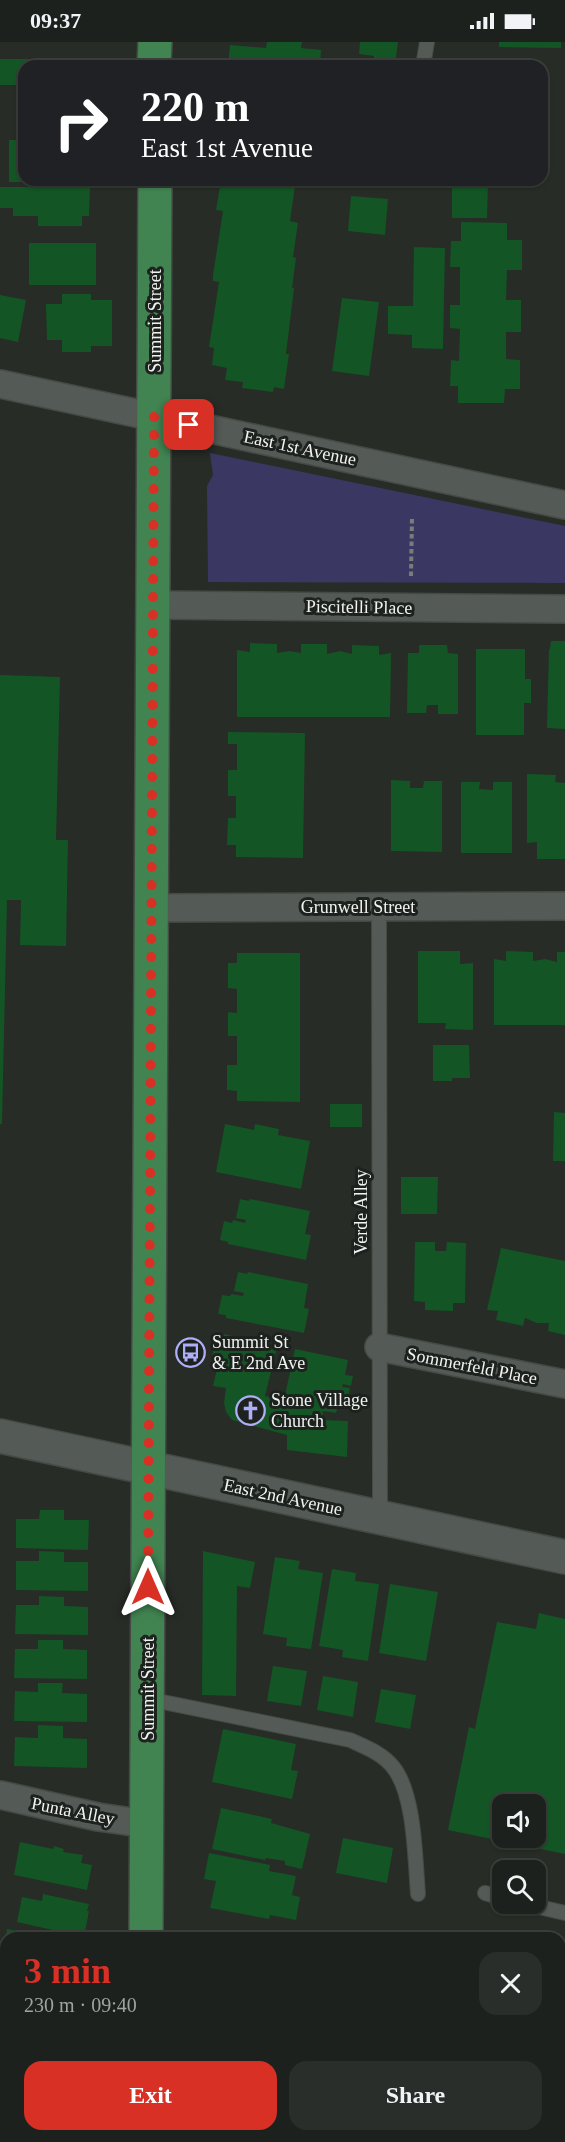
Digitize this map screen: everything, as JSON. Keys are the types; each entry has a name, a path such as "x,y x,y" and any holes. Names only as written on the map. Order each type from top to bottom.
{"main road":[{"path":"154,60 155,42"},
{"name":"Summit Street","path":"146,1932 154,186"}],"street":[{"name":"East 1st Avenue","path":"0,384 565,505"},
{"name":"Piscitelli Place","path":"153,605 565,609"},
{"name":"Grunwell Street","path":"151,908 565,906"},
{"name":"Sommerfeld Place","path":"379,1347 565,1384"},
{"name":"East 2nd Avenue","path":"0,1436 565,1557"},
{"name":"Punta Alley","path":"0,1795 98,1817 147,1824"}],"lane":[{"path":"424,60 428,42"},
{"name":"Verde Alley","path":"379,907 380,1517"},
{"path":"148,1699 350,1740 375,1751 393,1766 405,1786 413,1829 418,1894"},
{"path":"485,1893 492,1895"},
{"path":"546,1909 565,1913"}],"path":[{"path":"410,583 412,517"}],"shaded area":[{"path":"210,453 565,526 565,583 208,582 207,486 213,475"}],"building":[{"path":"267,42 302,42 301,48 321,50 320,60 229,60 230,45 266,48"},
{"path":"360,42 398,42 396,58 412,60 374,60 374,56 359,54"},
{"path":"499,42 561,42 561,48 499,47"},
{"path":"0,59 93,59 18,60 18,85 0,85"},
{"path":"9,140 18,140 18,182 9,182"},
{"path":"220,186 295,186 290,221 298,223 293,257 296,258 292,288 294,288 284,389 274,387 273,392 242,388 243,382 225,380 227,368 212,365 214,348 209,347 219,282 213,281 213,275 223,211 216,210"},
{"path":"452,186 488,186 487,218 452,218"},
{"path":"0,187 90,187 89,216 82,216 82,226 38,226 38,216 13,216 13,208 0,208"},
{"path":"351,196 388,199 385,235 348,231"},
{"path":"461,222 507,223 507,240 522,240 522,270 507,270 506,300 521,300 521,332 506,332 506,359 520,360 520,389 505,389 504,403 458,403 458,386 450,386 451,360 459,361 460,329 450,328 450,305 460,305 460,267 450,267 451,241 461,241"},
{"path":"29,243 96,243 96,285 29,285"},
{"path":"414,247 445,248 443,349 412,348 412,335 388,334 388,306 413,306"},
{"path":"62,294 91,294 91,300 112,300 112,346 91,346 91,352 62,352 62,340 47,340 46,304 62,304"},
{"path":"0,295 26,300 18,342 0,338"},
{"path":"342,298 379,302 369,376 332,371"},
{"path":"551,641 565,641 565,729 547,728"},
{"path":"250,643 277,644 277,653 289,651 301,653 301,644 327,644 327,654 340,651 352,654 352,645 379,646 379,655 391,653 390,717 237,717 237,650 250,652"},
{"path":"419,645 447,645 448,653 458,654 458,714 438,714 438,705 427,705 426,713 407,713 408,653 419,653"},
{"path":"476,649 525,649 525,679 531,679 531,703 524,703 524,735 476,735"},
{"path":"0,675 60,677 56,840 68,840 66,946 20,945 21,900 7,900 2,1124 0,1124"},
{"path":"228,732 305,733 303,858 236,857 236,845 227,845 228,818 236,818 236,796 228,796 228,770 237,770 237,744 228,744"},
{"path":"527,774 556,775 555,782 565,783 565,859 537,859 537,842 527,843"},
{"path":"391,780 410,781 410,788 423,788 424,781 442,781 442,852 391,851"},
{"path":"461,782 480,782 479,789 493,790 493,782 512,782 512,853 461,853"},
{"path":"418,951 460,951 460,964 473,963 473,1030 445,1029 446,1023 418,1023"},
{"path":"506,951 533,952 533,961 545,959 557,962 557,952 565,952 565,1025 494,1025 494,959 506,961"},
{"path":"237,953 300,953 300,1102 237,1101 237,1091 227,1090 227,1065 237,1065 237,1036 228,1036 228,1012 237,1013 237,989 228,988 228,963 237,963"},
{"path":"433,1045 469,1045 470,1078 433,1081"},
{"path":"330,1104 362,1104 362,1127 330,1127"},
{"path":"554,1112 565,1113 565,1161 553,1161"},
{"path":"225,1124 254,1130 255,1124 279,1129 278,1135 310,1141 301,1189 216,1172"},
{"path":"401,1177 438,1177 437,1214 401,1214"},
{"path":"240,1199 310,1211 305,1234 311,1235 306,1260 228,1244 220,1240 224,1221 232,1223 233,1220 245,1223 246,1220 236,1218"},
{"path":"415,1242 435,1242 435,1251 446,1251 447,1242 466,1243 465,1303 453,1303 453,1311 425,1310 425,1302 414,1301"},
{"path":"501,1248 565,1261 565,1335 548,1331 549,1323 537,1323 525,1318 523,1326 496,1320 498,1311 487,1310"},
{"path":"238,1272 308,1284 304,1308 309,1309 304,1333 226,1318 226,1315 218,1314 222,1295 243,1296 244,1293 234,1291"},
{"path":"224,1334 277,1347 265,1396 284,1400 295,1349 348,1360 345,1375 353,1376 351,1386 343,1384 342,1387 350,1388 348,1398 340,1396 336,1413 323,1411 322,1420 348,1421 347,1457 287,1450 287,1435 232,1420 226,1412 224,1403 226,1388 213,1386 217,1369 210,1368 212,1359 218,1360 219,1358 212,1357 214,1347 221,1349"},
{"path":"40,1510 64,1510 64,1520 89,1520 88,1550 16,1548 16,1519 39,1519"},
{"path":"39,1551 64,1552 64,1562 88,1562 88,1591 16,1590 16,1561 39,1561"},
{"path":"203,1551 255,1562 250,1588 237,1586 236,1696 202,1695"},
{"path":"275,1557 300,1561 298,1569 323,1573 311,1649 286,1646 287,1638 263,1634"},
{"path":"332,1569 356,1573 355,1581 379,1584 368,1661 342,1657 343,1650 319,1646"},
{"path":"390,1584 438,1592 426,1661 379,1653"},
{"path":"39,1596 64,1597 64,1606 88,1607 88,1635 15,1634 16,1605 39,1605"},
{"path":"539,1613 565,1619 565,1854 536,1848 546,1848 546,1794 492,1794 492,1839 448,1830 469,1727 475,1729 497,1622 536,1629"},
{"path":"38,1640 63,1640 63,1649 87,1650 87,1679 14,1678 15,1649 38,1649"},
{"path":"273,1666 307,1671 301,1706 267,1701"},
{"path":"323,1676 358,1682 353,1717 317,1710"},
{"path":"38,1683 63,1683 62,1693 87,1694 87,1722 14,1721 15,1691 38,1692"},
{"path":"381,1689 416,1695 410,1729 375,1722"},
{"path":"38,1725 63,1726 63,1738 87,1739 87,1768 14,1766 15,1737 38,1738"},
{"path":"223,1729 296,1744 291,1770 298,1771 292,1799 212,1782"},
{"path":"221,1808 272,1819 271,1823 310,1834 302,1869 285,1865 285,1861 266,1858 265,1860 212,1849"},
{"path":"343,1838 393,1848 387,1883 336,1873"},
{"path":"20,1842 53,1849 54,1846 64,1849 63,1852 83,1855 81,1863 92,1865 87,1890 14,1875"},
{"path":"209,1853 270,1865 269,1871 296,1876 292,1895 300,1897 296,1920 270,1915 269,1919 210,1908 216,1881 204,1879"},
{"path":"43,1894 89,1904 85,1932 62,1932 17,1922 22,1897 42,1901"},
{"path":"7,1929 23,1932 7,1932"}],"place":[{"name":"Summit St & E 2nd Ave","path":"191,1352"},
{"name":"Stone Village Church","path":"250,1410"}],"route":[{"path":"148,1587 154,417 189,425"}]}
